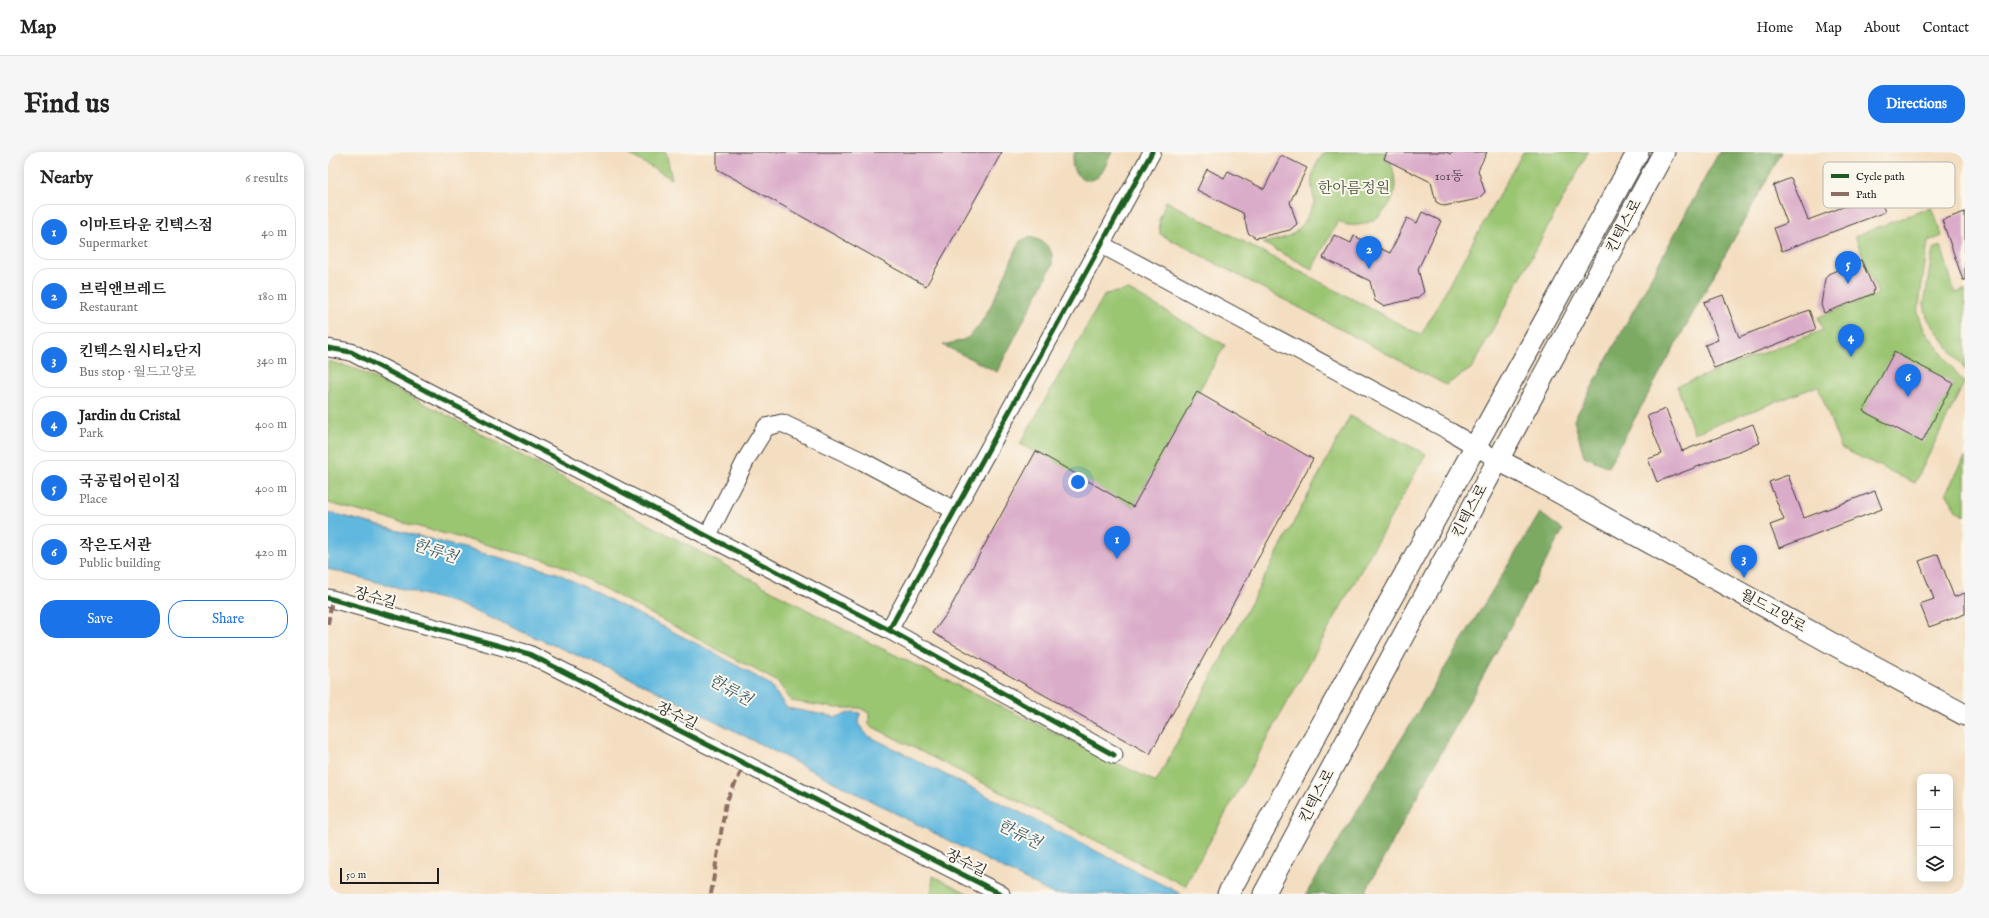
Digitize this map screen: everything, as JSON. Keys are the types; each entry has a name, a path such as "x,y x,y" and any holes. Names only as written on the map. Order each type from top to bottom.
{"main road":[{"name":"킨텍스로","path":"1228,894 1638,152"},
{"name":"킨텍스로","path":"1264,894 1664,152"},
{"name":"월드고양로","path":"1498,460 1965,715"}],"street":[{"path":"889,630 1152,152"},
{"path":"1102,245 1475,446 1498,460"},
{"path":"328,348 351,352 889,630 1114,755"},
{"path":"707,537 747,458 766,427 782,423 862,461 954,510"},
{"name":"장수길","path":"328,598 529,654 1001,894"}],"green space":[{"path":"625,152 666,152 672,179"},
{"path":"1075,152 1112,152 1100,175 1093,180 1087,180 1078,175 1074,170 1072,165"},
{"name":"한아름정원","path":"1325,152 1387,152 1384,159 1391,163 1395,184 1391,201 1387,208 1374,219 1358,225 1348,225 1338,221 1312,269 1263,243 1291,235 1300,227 1315,202 1312,188 1312,176 1320,158"},
{"path":"1523,152 1588,152 1472,368 1446,385 1160,234 1159,220 1166,201 1421,335"},
{"path":"1719,152 1782,152 1608,467 1584,456 1574,420"},
{"path":"1931,208 1942,236 1928,242 1918,313 1924,329 1964,383 1915,483 1841,448 1818,386 1694,433 1677,386 1823,330 1818,317 1878,294 1855,236"},
{"path":"1029,237 1040,240 1048,246 1053,260 1052,266 997,372 943,345 967,338 975,331 990,308 1020,241"},
{"path":"1941,246 1955,293 1965,290 1965,370 1927,318 1924,304 1933,249"},
{"path":"1129,290 1225,345 1133,507 1020,444 1105,294"},
{"path":"328,361 356,369 441,412 854,635 1156,782 1350,416 1426,454 1185,886 869,725 869,713 860,708 836,708 791,701 778,682 556,563 328,503"},
{"path":"1965,457 1965,516 1957,511 1946,493"},
{"path":"1540,513 1563,530 1364,894 1306,894"},
{"path":"933,876 969,894 931,894"}],"water":[{"name":"한류천","path":"328,512 557,573 713,652 769,684 787,708 836,717 853,712 860,713 859,725 867,735 1181,894 1053,894 637,681 455,603 328,569"}],"building":[{"path":"717,152 1002,152 926,286 717,169"},
{"path":"1387,152 1446,152 1451,154 1452,152 1487,152 1478,170 1485,192 1478,199 1444,206 1436,202 1431,182 1384,159"},
{"path":"1281,155 1307,168 1290,202 1297,224 1290,230 1256,238 1248,233 1243,213 1197,190 1207,169 1224,178 1228,171 1264,189"},
{"path":"1791,178 1808,220 1840,208 1883,208 1885,212 1782,251 1774,228 1787,223 1773,185"},
{"path":"1422,212 1441,221 1418,269 1424,292 1417,298 1383,306 1375,301 1370,281 1323,258 1334,235 1351,243 1354,236 1390,253 1407,218 1417,223"},
{"path":"1965,212 1965,280 1963,280 1942,220"},
{"path":"1861,260 1874,289 1873,294 1824,313 1821,305 1825,279 1828,274"},
{"path":"1723,295 1739,337 1809,310 1816,329 1714,368 1705,345 1718,340 1704,302"},
{"path":"1894,352 1953,383 1922,442 1863,411"},
{"path":"1197,392 1313,459 1150,754 933,633 948,612 1036,451 1133,507"},
{"path":"1666,409 1682,451 1753,424 1760,443 1657,482 1648,459 1662,454 1647,416"},
{"path":"1788,475 1804,518 1875,491 1882,509 1779,548 1770,525 1784,520 1769,482"},
{"path":"1938,554 1954,597 1965,593 1965,614 1929,627 1920,604 1934,599 1919,561"}],"marked path":[{"path":"328,624 332,599"},
{"path":"711,894 726,802 745,764"}],"cycle path":[{"path":"889,630 1152,152"},
{"path":"328,348 351,352 889,630 1114,755"},
{"path":"328,598 529,654 1001,894"}],"place":[{"name":"브릭앤브레드","path":"1369,269"},
{"name":"국공립어린이집","path":"1848,284"},
{"name":"Jardin du Cristal","path":"1851,357"},
{"name":"작은도서관","path":"1908,397"},
{"name":"이마트타운 킨텍스점","path":"1117,559"},
{"name":"킨텍스원시티2단지","path":"1744,578"}]}
